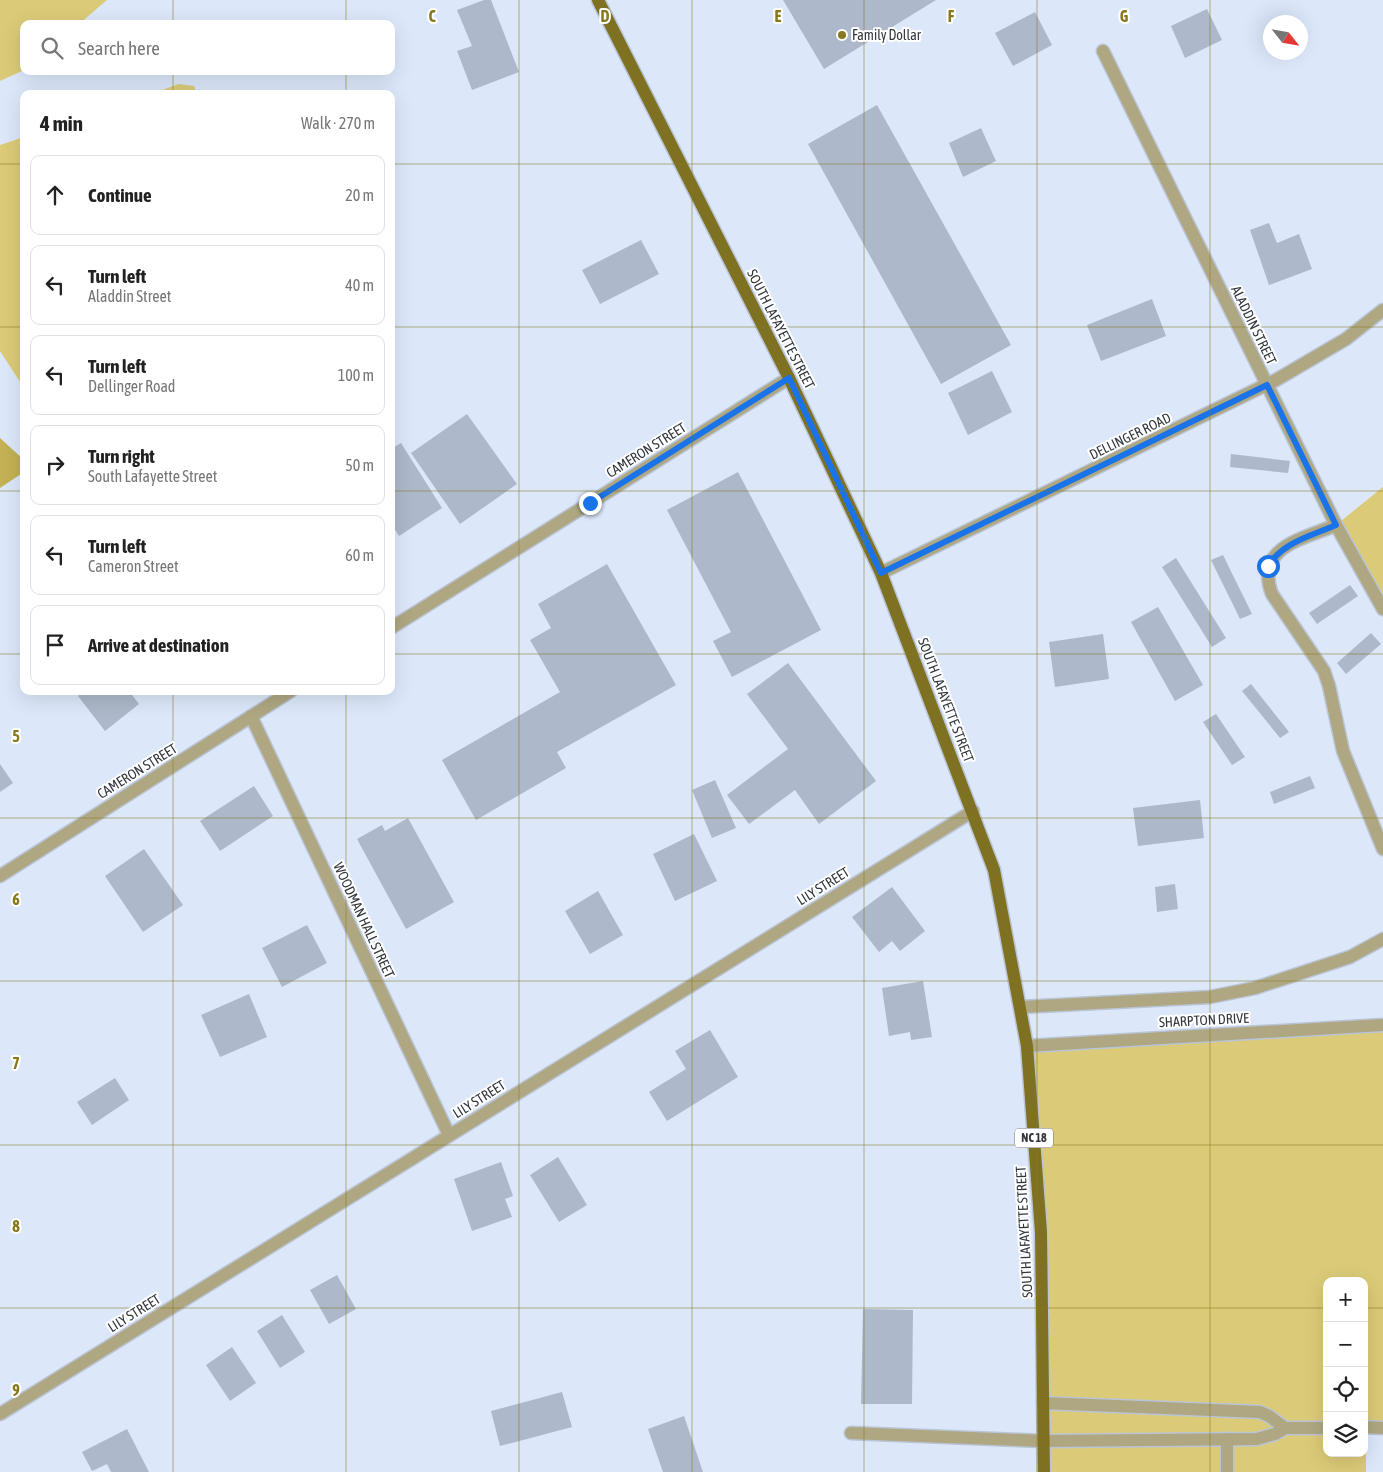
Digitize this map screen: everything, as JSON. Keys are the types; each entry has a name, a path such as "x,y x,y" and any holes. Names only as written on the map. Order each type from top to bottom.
{"main road":[{"name":"SOUTH LAFAYETTE STREET","path":"598,0 789,378 881,573 994,870 1027,1046 1042,1232 1044,1472"}],"street":[{"name":"ALADDIN STREET","path":"1103,51 1336,525 1383,609"},
{"name":"DELLINGER ROAD","path":"881,573 1267,385 1346,339 1383,310"},
{"name":"CAMERON STREET","path":"395,625 789,378"},
{"path":"1336,525 1285,546 1276,554 1268,566 1267,581 1272,594 1324,671 1343,751 1383,848"},
{"name":"CAMERON STREET","path":"0,876 285,695"},
{"name":"WOODMAN HALL STREET","path":"251,716 449,1136"},
{"name":"LILY STREET","path":"0,1414 973,811"},
{"path":"1021,1007 1210,997 1255,988 1350,957 1383,939"},
{"name":"SHARPTON DRIVE","path":"1027,1046 1383,1025"},
{"path":"1043,1403 1260,1412 1285,1428"},
{"path":"1368,1427 1383,1428"},
{"path":"851,1433 1043,1441 1264,1438 1285,1428 1323,1428"},
{"path":"1227,1472 1228,1439"}],"shaded area":[{"path":"0,0 107,0 84,20 20,20 20,72 0,81"},
{"path":"179,84 194,86 196,90 162,90"},
{"path":"20,138 20,382 0,351 0,145"},
{"path":"0,438 20,456 20,475 0,488"},
{"path":"1383,487 1383,609 1336,525"},
{"path":"1383,1025 1383,1428 1368,1428 1368,1277 1323,1277 1323,1457 1366,1457 1366,1472 1044,1472 1041,1232 1027,1046"}],"building":[{"path":"484,0 491,0 519,72 472,90 457,51 472,46 457,10"},
{"name":"Family Dollar","path":"783,0 936,0 824,69"},
{"path":"1207,9 1222,40 1185,58 1171,26"},
{"path":"1035,12 1052,45 1013,66 995,33"},
{"path":"877,105 1011,345 941,384 808,144"},
{"path":"981,128 996,161 963,177 949,143"},
{"path":"1269,223 1277,243 1299,234 1312,269 1269,285 1250,230"},
{"path":"641,240 659,274 600,304 582,270"},
{"path":"1152,299 1166,336 1101,361 1087,325"},
{"path":"992,371 1012,412 968,435 948,393"},
{"path":"467,414 517,484 460,524 411,453"},
{"path":"401,443 442,508 399,536 395,530 395,447"},
{"path":"1231,454 1290,461 1288,473 1230,467"},
{"path":"738,472 821,630 732,677 713,641 731,632 667,510"},
{"path":"1223,555 1252,614 1240,619 1211,560"},
{"path":"1176,558 1226,638 1212,647 1162,567"},
{"path":"607,564 676,685 557,752 566,768 476,820 442,760 560,692 530,640 551,628 538,604"},
{"path":"1350,585 1358,596 1317,624 1309,613"},
{"path":"1158,607 1203,685 1175,701 1131,622"},
{"path":"1371,633 1381,644 1346,674 1337,663"},
{"path":"1103,634 1109,679 1055,687 1049,642"},
{"path":"788,663 876,781 819,824 795,790 749,824 727,795 788,749 747,694"},
{"path":"1251,684 1289,732 1280,738 1242,691"},
{"path":"132,695 139,704 105,731 78,696"},
{"path":"1216,714 1245,757 1232,765 1203,722"},
{"path":"0,764 13,783 0,792"},
{"path":"1310,776 1315,788 1274,804 1270,792"},
{"path":"715,780 736,828 712,838 692,790"},
{"path":"254,786 273,816 220,851 200,821"},
{"path":"1200,800 1204,838 1138,846 1133,808"},
{"path":"408,818 454,902 406,929 357,839 382,825 385,831"},
{"path":"694,834 717,881 675,901 653,854"},
{"path":"144,849 183,905 143,932 105,876"},
{"path":"1175,884 1178,909 1157,912 1155,887"},
{"path":"892,887 925,931 900,951 892,941 879,952 852,917"},
{"path":"598,891 623,935 590,954 565,911"},
{"path":"307,925 327,963 282,987 262,948"},
{"path":"923,981 932,1037 911,1040 910,1032 889,1036 882,988"},
{"path":"249,994 267,1037 220,1057 201,1015"},
{"path":"710,1030 738,1077 667,1121 649,1092 686,1069 675,1051"},
{"path":"115,1078 129,1100 92,1125 77,1102"},
{"path":"558,1157 587,1205 559,1222 530,1175"},
{"path":"501,1162 513,1196 505,1199 512,1217 472,1231 454,1179"},
{"path":"337,1275 356,1309 329,1324 310,1290"},
{"path":"863,1309 913,1310 912,1404 861,1404"},
{"path":"282,1315 305,1352 280,1368 257,1331"},
{"path":"232,1347 256,1383 230,1401 206,1365"},
{"path":"562,1392 572,1427 500,1446 491,1411"},
{"path":"684,1416 703,1472 663,1472 648,1429"},
{"path":"127,1429 149,1472 111,1472 107,1464 92,1471 82,1452"}],"place":[{"name":"Family Dollar","path":"842,35"}],"route":[{"path":"590,503 789,378 881,573 1267,385 1336,525 1285,546 1276,554 1268,566"}]}
